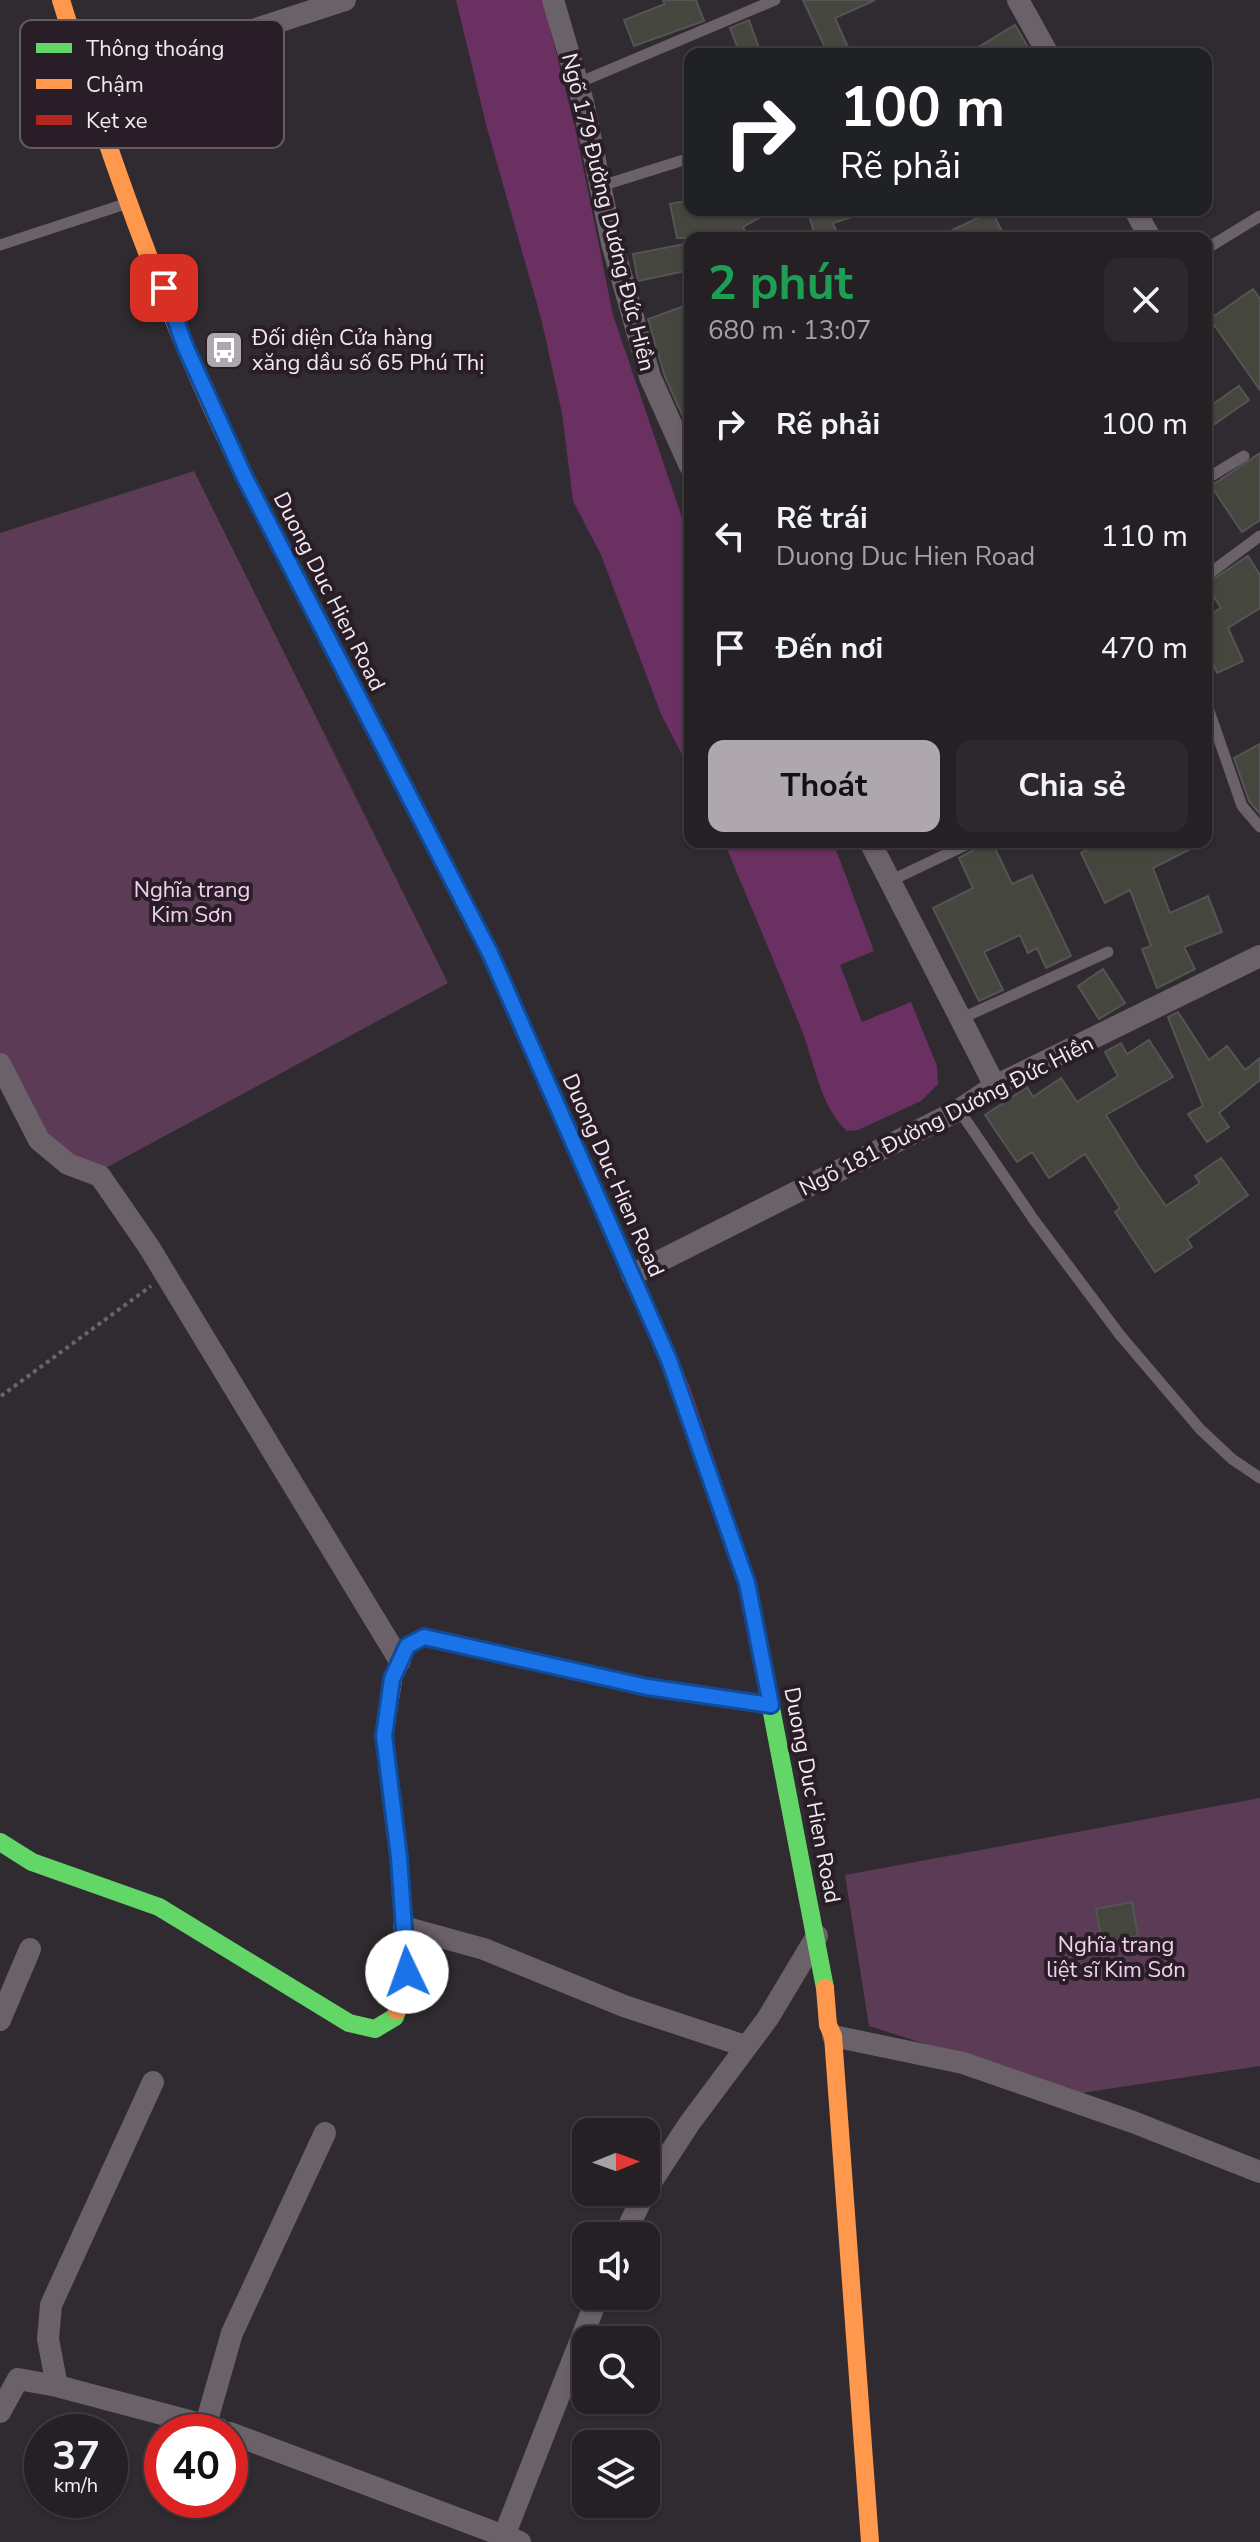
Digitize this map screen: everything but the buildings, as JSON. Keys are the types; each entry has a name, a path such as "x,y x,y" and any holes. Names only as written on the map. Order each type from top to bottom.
{"main road":[{"name":"Duong Duc Hien Road","path":"61,0 67,20"},
{"name":"Duong Duc Hien Road","path":"112,148 185,346 244,476 490,953 681,1389 747,1583 817,1936 833,2036 870,2542"},
{"path":"0,1842 9,1851 54,1870 158,1906 349,2023 375,2029 395,2017 407,1972 384,1736 392,1679 407,1646 424,1637 647,1687 771,1705"}],"street":[{"path":"284,20 345,0"},
{"name":"Ngõ 179 Đường Dương Đức Hiền","path":"553,0 578,83 612,243 650,377 684,453"},
{"path":"1018,0 1045,48"},
{"path":"873,848 995,1086"},
{"name":"Ngõ 181 Đường Dương Đức Hiền","path":"632,1275 959,1110 995,1086 1260,956"},
{"path":"0,1064 39,1140 68,1164 100,1176 166,1275 400,1661"},
{"path":"404,1927 484,1949 624,2006 745,2046"},
{"path":"660,2170 745,2046 768,2018 817,1936"},
{"path":"0,2020 30,1949"},
{"path":"833,2036 963,2063 1133,2122 1260,2172"},
{"path":"57,2386 48,2339 51,2305 153,2082"},
{"path":"209,2414 232,2333 325,2133"},
{"path":"248,2439 512,2539 593,2310"},
{"path":"0,2412 9,2378 57,2386 167,2414"}],"lane":[{"path":"578,83 775,0"},
{"path":"601,186 684,160"},
{"path":"0,245 133,201"},
{"path":"1212,245 1260,216"},
{"path":"1212,475 1244,456"},
{"path":"1212,572 1260,536"},
{"path":"1212,719 1242,806 1260,827"},
{"path":"888,883 960,848"},
{"path":"959,1019 1108,952"},
{"path":"959,1110 1034,1220 1120,1335 1200,1429 1232,1459 1260,1478"}],"path":[{"path":"1,1396 166,1275"}],"green space":[{"name":"Nghĩa trang Kim Sơn","path":"194,471 448,983 98,1172 39,1140 0,1059 0,533"},
{"name":"Nghĩa trang liệt sĩ Kim Sơn","path":"1260,1798 1260,2066 1081,2093 869,2026 845,1875"}],"shaded area":[{"path":"456,0 543,0 576,132 613,315 684,523 684,758 661,714 601,555 573,501 562,413 541,318 487,128"},
{"path":"726,848 835,848 874,951 840,965 862,1022 911,1002 937,1066 938,1084 921,1101 858,1130 847,1131 824,1097 802,1031"}],"traffic: fast":[{"path":"253,493 490,953 514,1008"},
{"path":"724,1516 747,1583 825,1988"},
{"path":"394,1674 407,1646 424,1637 647,1687 771,1705"},
{"path":"0,1842 32,1862 159,1907 349,2023 375,2029 395,2017 397,2011"}],"traffic: slow":[{"path":"61,0 67,20"},
{"path":"109,148 171,314 253,493"},
{"path":"394,1674 384,1736 399,1857 407,1972 397,2011"},
{"path":"825,1988 828,2025 833,2036 870,2542"}],"traffic: jam":[{"path":"514,1008 681,1389 724,1516"}],"place":[{"name":"Đối diện Cửa hàng xăng dầu số 65 Phú Thị","path":"224,350"}],"route":[{"path":"164,288 185,346 244,476 490,953 669,1360 747,1583 771,1705 647,1687 424,1637 407,1646 392,1679 384,1736 399,1857 407,1972"}]}
